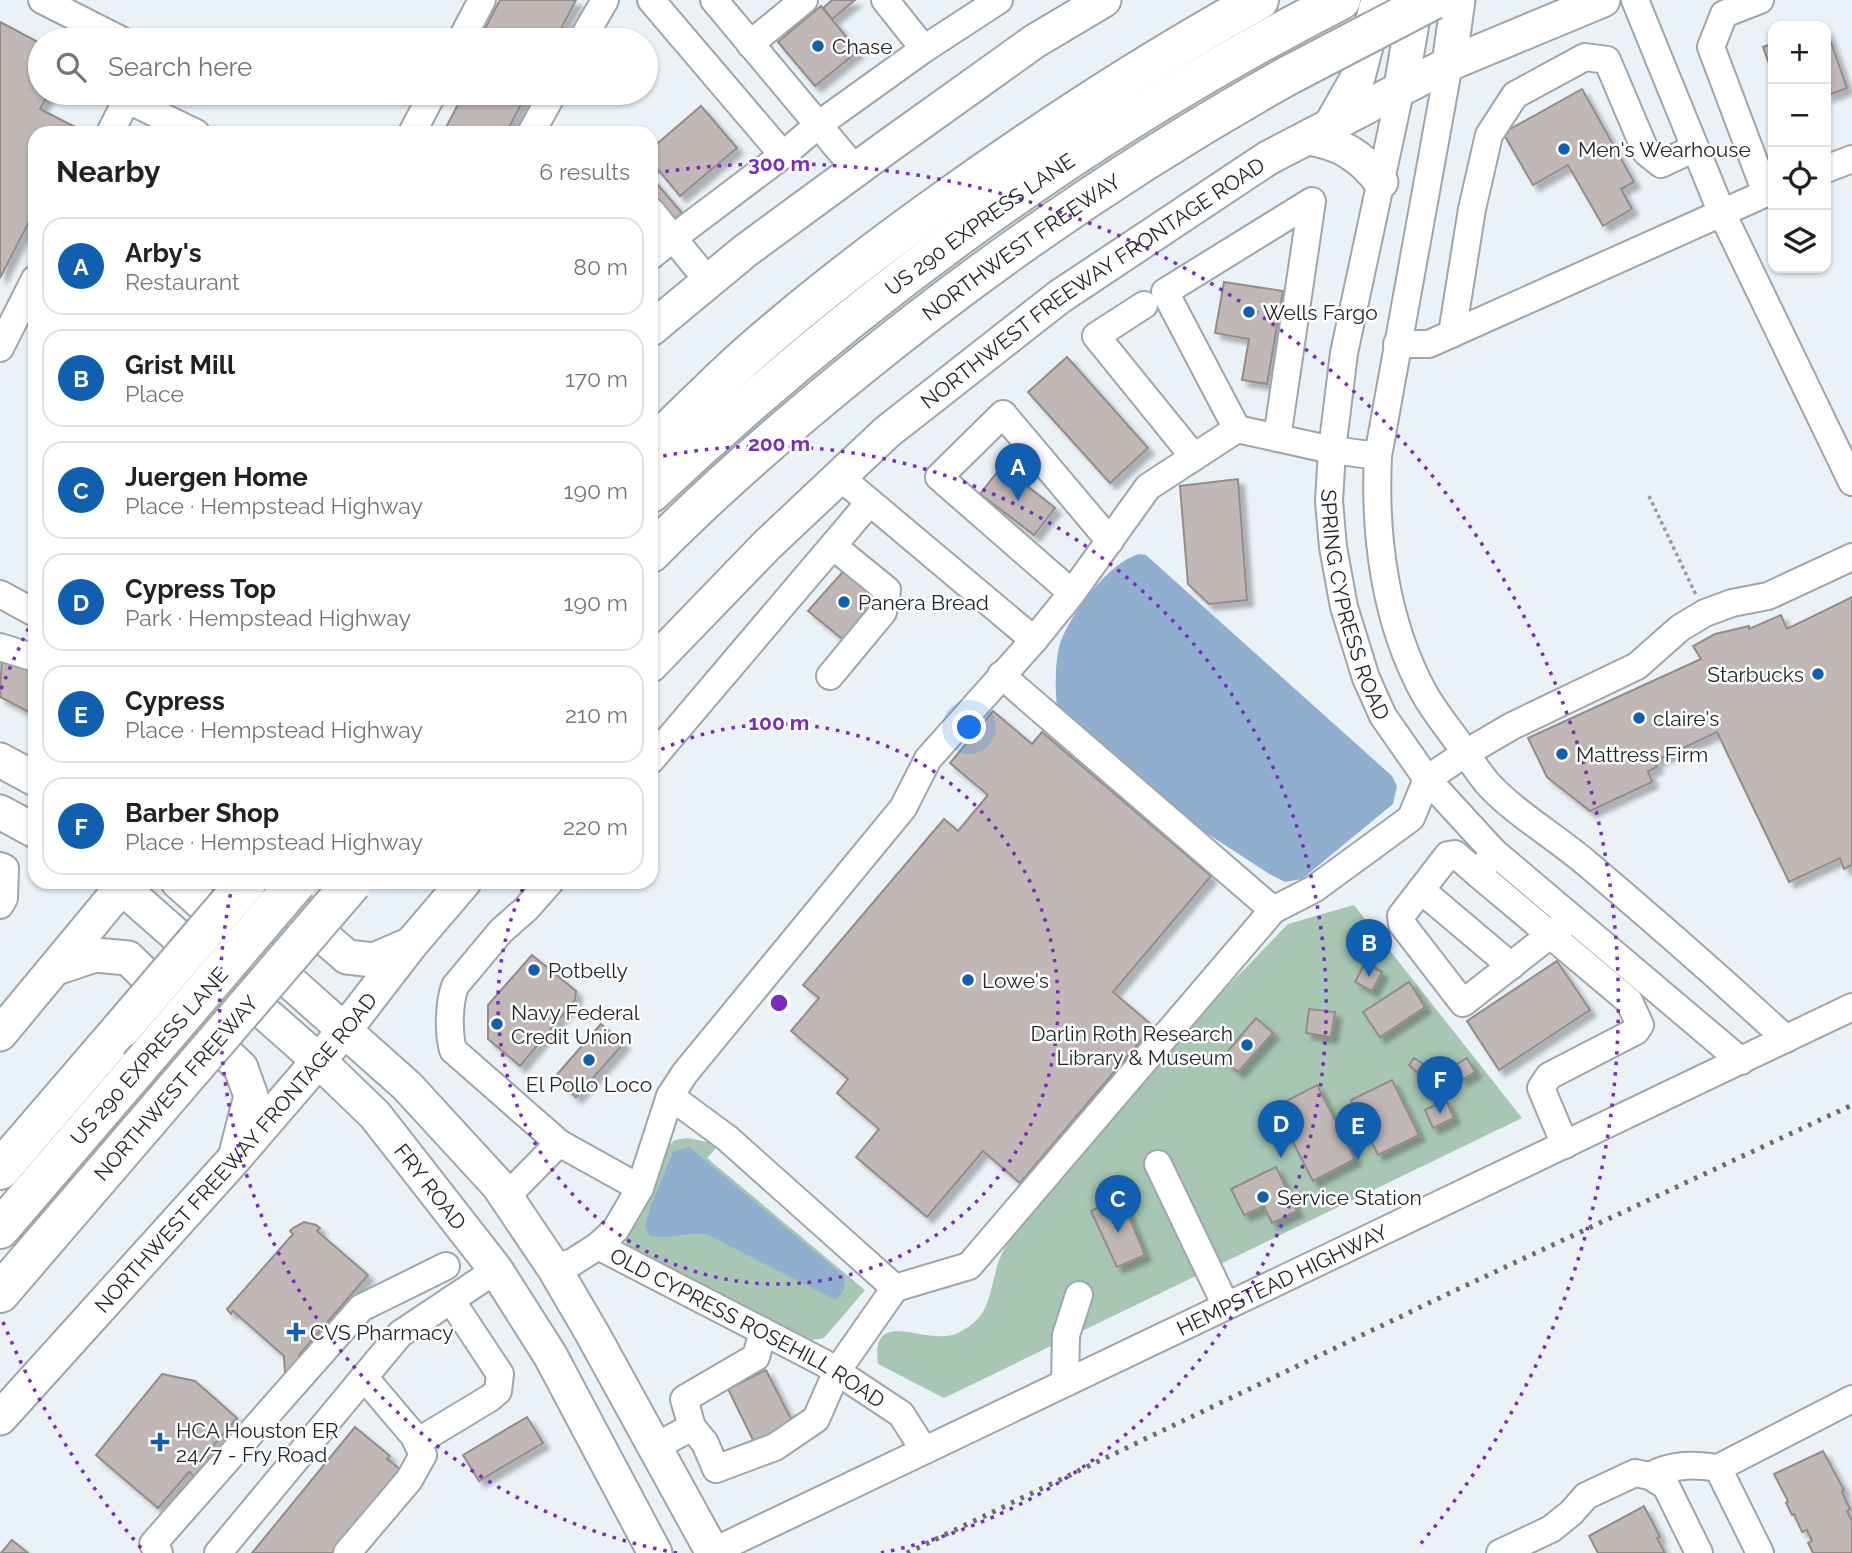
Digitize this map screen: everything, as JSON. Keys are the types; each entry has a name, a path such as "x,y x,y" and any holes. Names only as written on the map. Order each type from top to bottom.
{"highway":[{"path":"658,440 743,359 904,230 1100,95 1259,0"},
{"name":"US 290 EXPRESS LANE","path":"658,487 764,390 838,328 935,254 1060,166 1183,87 1341,0"},
{"name":"NORTHWEST FREEWAY","path":"658,546 782,430 906,329 1061,215 1214,117 1433,0"},
{"path":"0,1170 241,889"},
{"name":"US 290 EXPRESS LANE","path":"0,1229 291,889"},
{"name":"NORTHWEST FREEWAY","path":"0,1293 347,889"}],"main road":[{"path":"658,323 746,251 856,170 1035,41 1104,0"},
{"path":"1378,0 1358,77 1318,133 1365,162 1381,182"},
{"name":"SPRING CYPRESS ROAD","path":"1401,87 1416,0"},
{"name":"SPRING CYPRESS ROAD","path":"1449,64 1458,0"},
{"path":"1530,0 1568,15"},
{"name":"NORTHWEST FREEWAY FRONTAGE ROAD","path":"658,658 767,545 887,432 1059,297 1268,158 1449,64 1603,0"},
{"path":"0,760 28,775"},
{"path":"0,812 28,827"},
{"path":"0,1034 56,968 116,889"},
{"name":"FRY ROAD","path":"128,889 375,1115 496,1270 550,1355 655,1553"},
{"path":"186,889 407,1086 498,1185 554,1268 712,1553"},
{"path":"269,889 347,957 373,960 411,944"},
{"name":"NORTHWEST FREEWAY FRONTAGE ROAD","path":"0,1418 234,1159 344,1031 411,944 458,889"},
{"path":"56,968 95,955 128,958 241,1068 251,1096 234,1159"},
{"path":"496,1270 554,1268"}],"street":[{"path":"42,0 97,28"},
{"path":"467,28 482,0"},
{"path":"589,28 605,0"},
{"path":"651,0 783,155"},
{"path":"714,0 856,170"},
{"path":"750,44 804,0"},
{"path":"885,0 924,49"},
{"path":"658,250 818,125 924,49 999,0"},
{"path":"1635,0 1721,211 1852,482"},
{"path":"1760,0 1724,14 1711,47 1768,186"},
{"path":"1452,334 1472,209 1489,135 1516,95 1585,57 1607,60 1646,152 1661,164 1695,148"},
{"name":"SPRING CYPRESS ROAD","path":"1449,64 1378,456 1376,500 1379,541 1400,632 1424,693 1488,784 1526,818 1581,858 1786,1039"},
{"name":"SPRING CYPRESS ROAD","path":"1401,87 1345,353 1332,450 1329,500 1333,547 1344,607 1366,678 1383,716 1436,792 1494,852 1741,1061"},
{"path":"113,126 124,105"},
{"path":"145,105 183,126"},
{"path":"416,126 427,105"},
{"path":"535,126 546,105"},
{"path":"1831,167 1852,159"},
{"path":"1397,344 1429,344 1768,192"},
{"path":"1194,457 1096,336 1312,201 1277,439"},
{"path":"658,220 709,282"},
{"path":"0,348 28,293"},
{"path":"1155,298 1237,429 1332,450 1378,456"},
{"path":"1072,593 939,477 1003,414 1110,541"},
{"path":"598,1246 615,1229 640,1188 670,1096 685,1073 903,808 928,759 1034,640 1072,593 1148,487 1237,429"},
{"path":"840,477 1034,640"},
{"path":"658,752 870,503"},
{"path":"830,676 883,612 887,590 833,546"},
{"path":"763,1331 756,1357 684,1399 692,1427 705,1443 716,1469 775,1447 816,1419 837,1371 895,1288 969,1266 1273,910 1314,889 1411,818 1427,779 1512,726 1637,666 1680,628 1705,613 1732,603 1768,596 1852,557"},
{"path":"0,594 28,609"},
{"path":"0,647 28,651"},
{"path":"1001,675 1273,910"},
{"path":"1478,874 1494,852"},
{"path":"1565,1144 1541,1088 1549,1076 1636,1031 1640,1025 1629,1001 1551,934 1455,854 1448,855 1401,916 1402,924 1463,1003 1551,934 1573,918"},
{"path":"0,866 5,868 4,898 0,905"},
{"path":"544,889 526,909 501,930 455,986 452,994 453,1050 559,1143 640,1188"},
{"path":"1421,890 1511,965"},
{"name":"HEMPSTEAD HIGHWAY","path":"712,1553 1852,1007"},
{"path":"670,1096 727,1138 895,1288"},
{"path":"506,1197 559,1143"},
{"path":"1158,1164 1226,1306"},
{"name":"OLD CYPRESS ROSEHILL ROAD","path":"554,1268 573,1262 598,1246 837,1371 901,1414 924,1450"},
{"path":"159,1553 153,1544 360,1308 446,1266"},
{"path":"218,1553 400,1334 496,1270"},
{"path":"1066,1382 1066,1335 1079,1295"},
{"path":"417,1442 498,1391 499,1374 451,1300"},
{"path":"347,1553 409,1480 423,1455 417,1442 364,1377"},
{"path":"1650,1476 1665,1468 1698,1465 1718,1468 1852,1399"},
{"path":"655,1447 692,1427"},
{"path":"1718,1468 1760,1553"},
{"path":"1500,1553 1551,1529 1586,1496 1635,1474 1650,1476 1666,1486 1699,1553"}],"path":[{"path":"1649,496 1705,613"}],"green space":[{"path":"1354,905 1522,1118 944,1398 878,1364 878,1346 883,1336 892,1332 903,1332 945,1336 958,1333 976,1320 986,1306 998,1263 1013,1233 1197,1018 1288,924"},
{"path":"688,1138 716,1144 716,1148 707,1158 865,1290 824,1338 811,1340 795,1337 626,1246 626,1238 647,1205 659,1176 665,1148 675,1140"}],"water":[{"path":"1139,554 1146,555 1392,776 1397,786 1393,804 1302,879 1285,882 1271,875 1174,812 1057,707 1059,647 1071,621 1103,579 1127,559"},
{"path":"689,1147 844,1276 844,1289 836,1300 706,1234 650,1236 645,1227 651,1205 673,1152"}],"building":[{"path":"500,0 576,0 561,28 485,28"},
{"path":"832,0 855,0 832,19 823,8"},
{"name":"Chase","path":"821,6 858,51 815,86 778,42"},
{"path":"0,22 28,37 28,105 42,105 40,109 73,126 28,126 28,224 0,278"},
{"path":"1831,42 1847,88 1831,94"},
{"path":"1768,45 1768,61 1763,47"},
{"name":"Men's Wearhouse","path":"1582,89 1634,182 1621,189 1632,209 1603,226 1568,165 1533,185 1503,133"},
{"path":"458,105 521,105 510,126 447,126"},
{"path":"701,106 737,148 680,196 658,169 658,143"},
{"path":"658,185 682,213 670,223 658,208"},
{"name":"Wells Fargo","path":"1224,282 1283,291 1267,384 1242,380 1249,339 1215,333"},
{"path":"1067,357 1148,448 1110,483 1028,392"},
{"path":"1002,466 1055,508 1034,535 980,494"},
{"path":"1238,479 1247,600 1209,604 1188,584 1180,486"},
{"path":"849,565 884,596 846,642 808,611"},
{"path":"1852,597 1852,865 1844,869 1840,858 1789,882 1717,732 1655,761 1657,767 1648,771 1652,782 1590,811 1547,777 1528,738 1701,659 1693,646 1715,634 1749,626 1749,629 1781,615 1787,629"},
{"path":"2,654 28,667 28,711 0,697"},
{"path":"993,711 1032,744 1042,732 1211,876 1113,992 1153,1026 1020,1183 983,1151 927,1217 856,1157 879,1129 837,1093 848,1079 791,1031 819,998 803,985 944,819 958,831 988,795 950,763"},
{"path":"532,955 576,991 575,1000 520,1066 488,1039 488,1005"},
{"path":"1557,961 1590,1010 1499,1070 1467,1021"},
{"path":"1365,963 1382,972 1372,991 1355,982"},
{"path":"1409,982 1425,1007 1380,1037 1363,1012"},
{"path":"1309,1009 1335,1012 1331,1037 1306,1033"},
{"name":"Darlin Roth Research Library & Museum","path":"1256,1018 1273,1033 1238,1072 1222,1058"},
{"name":"El Pollo Loco","path":"601,1024 624,1043 576,1097 554,1078"},
{"path":"1414,1058 1423,1064 1417,1072 1409,1065"},
{"path":"1467,1058 1475,1072 1462,1080 1454,1066"},
{"path":"1392,1080 1419,1135 1378,1155 1351,1100"},
{"path":"1317,1085 1355,1159 1313,1181 1275,1107"},
{"path":"1446,1100 1454,1118 1433,1128 1425,1110"},
{"name":"Service Station","path":"1276,1167 1297,1211 1272,1223 1264,1206 1244,1215 1231,1189"},
{"path":"1121,1197 1145,1255 1117,1267 1091,1211"},
{"path":"304,1222 320,1228 317,1231 368,1275 299,1355 301,1372 285,1373 284,1356 233,1311 231,1314 227,1309 293,1234 290,1231"},
{"path":"766,1370 793,1423 754,1442 728,1389"},
{"path":"162,1374 195,1381 237,1418 205,1455 216,1465 200,1481 189,1472 158,1508 96,1455"},
{"path":"527,1417 543,1443 479,1481 463,1455"},
{"path":"355,1427 390,1456 387,1459 405,1473 338,1553 252,1553"},
{"path":"1823,1451 1844,1490 1842,1492 1850,1509 1847,1511 1852,1521 1852,1553 1813,1553 1808,1543 1812,1541 1807,1530 1802,1532 1774,1474"},
{"path":"1644,1506 1665,1553 1598,1553 1589,1536"},
{"path":"12,1540 28,1553 1,1553"}],"railway":[{"path":"907,1553 1452,1292 1852,1105"}],"place":[{"name":"Chase","path":"818,46"},
{"name":"Men's Wearhouse","path":"1564,149"},
{"name":"Wells Fargo","path":"1249,312"},
{"name":"Arby's","path":"1018,501"},
{"name":"Panera Bread","path":"844,602"},
{"name":"Starbucks","path":"1818,674"},
{"name":"claire's","path":"1639,718"},
{"name":"Mattress Firm","path":"1562,754"},
{"name":"Potbelly","path":"534,970"},
{"name":"Grist Mill","path":"1369,977"},
{"name":"Lowe's","path":"968,980"},
{"name":"Navy Federal Credit Union","path":"497,1024"},
{"name":"Darlin Roth Research Library & Museum","path":"1247,1045"},
{"name":"El Pollo Loco","path":"589,1060"},
{"name":"Barber Shop","path":"1440,1114"},
{"name":"Cypress Top","path":"1281,1158"},
{"name":"Cypress","path":"1358,1160"},
{"name":"Service Station","path":"1263,1197"},
{"name":"Juergen Home","path":"1118,1233"},
{"name":"CVS Pharmacy","path":"296,1332"},
{"name":"HCA Houston ER 24/7 - Fry Road","path":"160,1442"}]}
